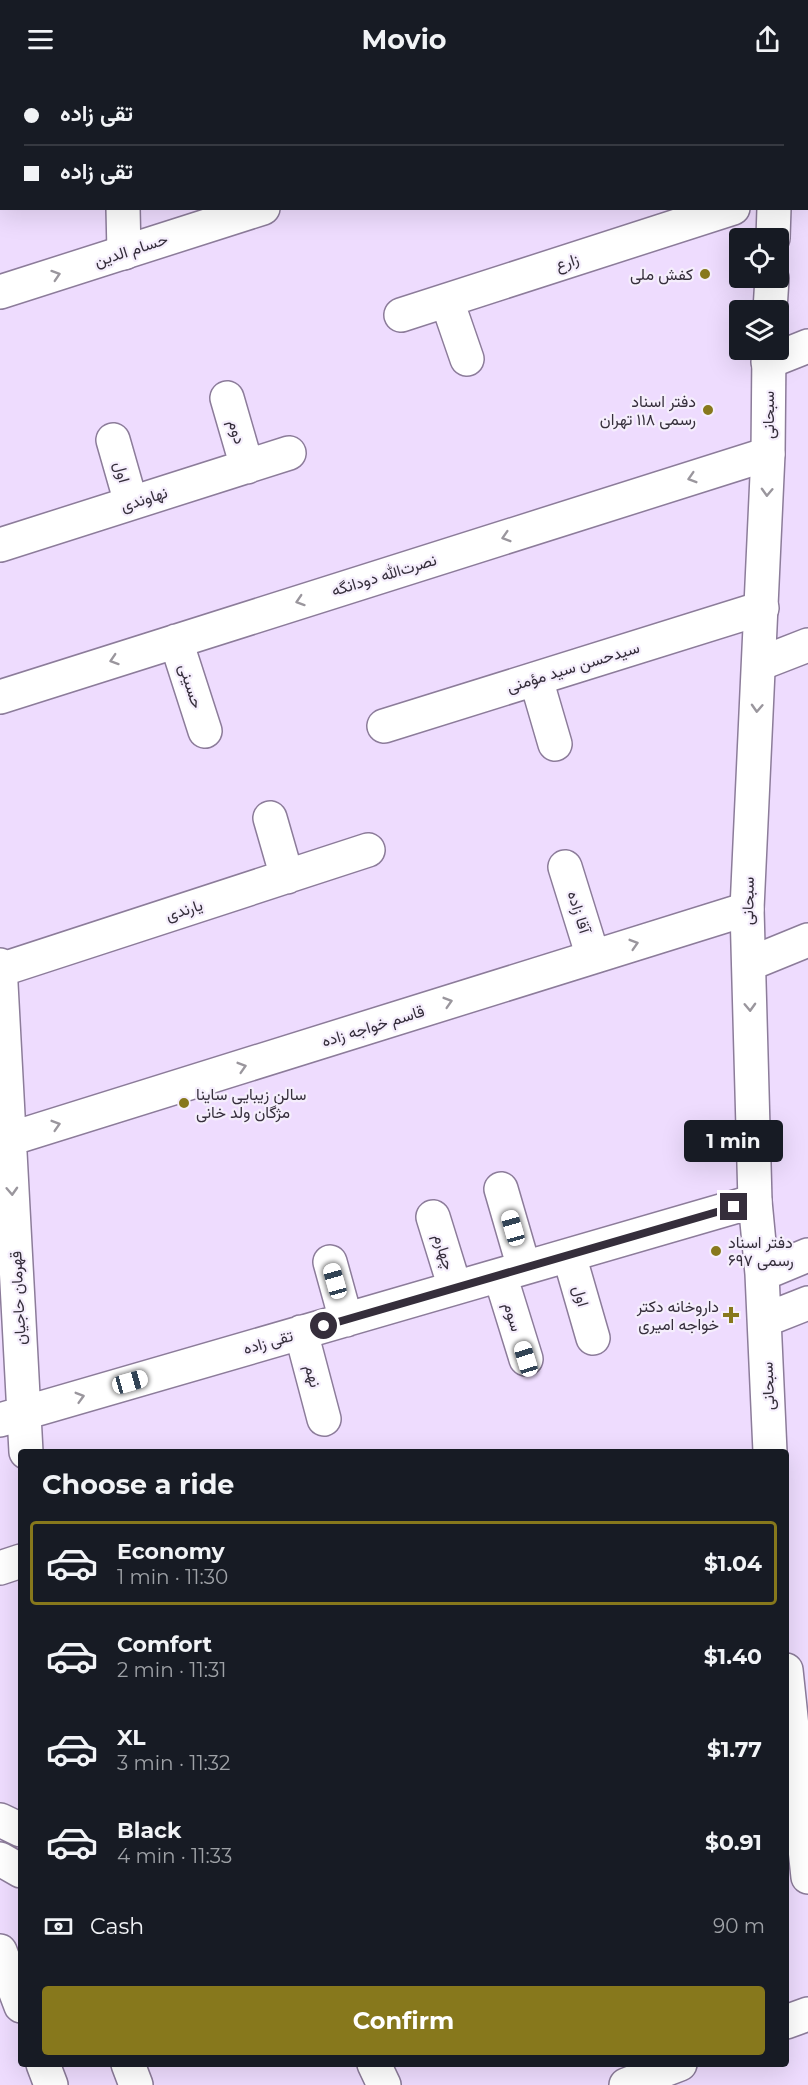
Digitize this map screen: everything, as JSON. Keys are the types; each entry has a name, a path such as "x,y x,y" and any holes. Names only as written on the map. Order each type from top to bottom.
{"street":[{"path":"123,210 124,253"},
{"name":"حسام الدین","path":"0,292 257,210"},
{"name":"زارع","path":"401,315 727,210"},
{"path":"773,228 774,210"},
{"path":"447,300 466,359"},
{"path":"789,351 808,346"},
{"name":"سبحانی","path":"769,360 762,608 747,909 755,1201 765,1320 770,1449"},
{"name":"دوم","path":"227,398 247,467"},
{"name":"اول","path":"113,440 130,503"},
{"name":"نهاوندی","path":"0,545 289,453"},
{"name":"نصرت‌الله دودانگه","path":"0,697 768,454"},
{"name":"سیدحسن سید مؤمنی","path":"384,726 762,608"},
{"name":"حسینی","path":"176,641 205,731"},
{"path":"759,664 808,645"},
{"path":"536,679 555,744"},
{"path":"270,818 287,877"},
{"name":"یارندی","path":"0,970 368,850"},
{"name":"آقا زاده","path":"565,867 593,957"},
{"name":"قاسم خواجه زاده","path":"5,1141 747,909"},
{"path":"748,964 808,940"},
{"name":"قهرمان حاجیان","path":"0,965 12,1417 25,1449"},
{"path":"501,1189 512,1272"},
{"name":"تقی زاده","path":"12,1417 755,1201"},
{"name":"چهارم","path":"433,1217 454,1288"},
{"name":"اول","path":"569,1255 593,1338"},
{"path":"762,1274 808,1255"},
{"path":"330,1262 346,1320"},
{"name":"سوم","path":"512,1272 526,1359"},
{"path":"765,1320 808,1303"},
{"name":"نهم","path":"301,1332 324,1419"},
{"path":"0,1568 18,1562"},
{"path":"789,1705 808,1877"},
{"path":"0,1820 18,1829"},
{"path":"0,1859 18,1869"},
{"path":"0,1951 18,1998"},
{"path":"789,2021 808,2014"},
{"path":"44,2067 51,2085"},
{"path":"129,2067 136,2085"},
{"path":"375,2067 384,2085"},
{"path":"626,2085 669,2067"}],"place":[{"name":"کفش ملی","path":"705,274"},
{"name":"دفتر اسناد رسمی ۱۱۸ تهران","path":"708,410"},
{"name":"سالن زیبایی ساینا مژگان ولد خانی","path":"184,1103"},
{"name":"دفتر اسناد رسمی ۶۹۷","path":"716,1251"},
{"name":"داروخانه دکتر خواجه امیری","path":"731,1315"}],"route":[{"path":"324,1326 734,1207"}]}
